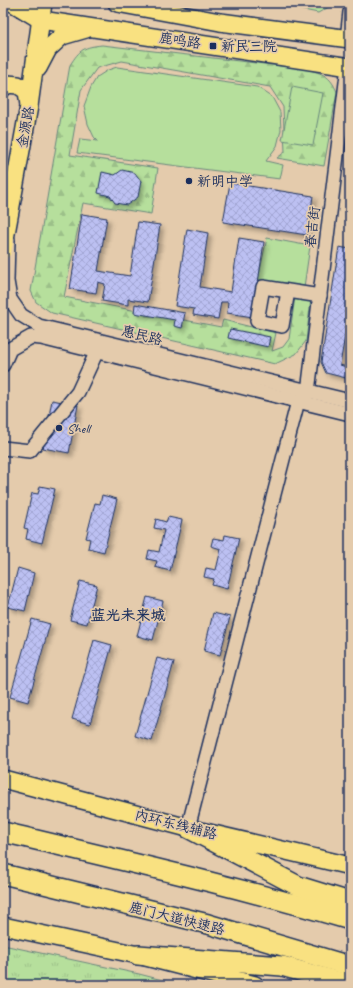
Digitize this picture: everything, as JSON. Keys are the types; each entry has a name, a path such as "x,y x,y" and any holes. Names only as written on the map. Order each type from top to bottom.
{"highway":[{"path":"188,828 298,886 350,902"},
{"path":"3,832 226,886 350,920"},
{"name":"鹿门大道快速路","path":"3,874 208,924 350,966"},
{"path":"138,955 282,966 350,985"}],"main road":[{"name":"鹿鸣路","path":"13,3 41,20 349,67"},
{"name":"金源路","path":"3,250 29,106 43,3"},
{"name":"鹿鸣路","path":"118,3 220,22 349,39"},
{"path":"34,75 48,49 62,36 94,27"},
{"path":"3,88 7,84 18,85 27,91 29,106"},
{"name":"内环东线辅路","path":"3,779 188,828 350,866"},
{"path":"3,926 138,955 255,985"}],"street":[{"path":"349,39 350,12"},
{"name":"春吉街","path":"308,392 349,67"},
{"name":"惠民路","path":"8,225 7,281 10,300 21,315 39,326 350,401"},
{"path":"288,292 320,296"},
{"name":"惠民路","path":"3,365 10,349 31,338 41,338 350,414"},
{"path":"3,448 30,451 78,392 97,351"},
{"path":"188,828 298,401"}],"green space":[{"path":"270,3 336,3 318,13"},
{"path":"102,45 307,69 322,74 332,82 337,92 324,166 277,158 285,152 283,107 270,87 122,61 97,68 81,90 70,155 158,168 151,214 83,203 64,297 221,327 223,320 276,333 272,351 283,347 289,339 295,297 311,299 306,341 296,354 275,364 52,313 36,302 31,291 70,65 77,55 83,50"},
{"path":"117,67 257,87 272,97 280,112 281,130 277,146 266,161 283,165 280,179 77,153 80,139 98,141 94,137 88,124 84,106 91,87 97,77 108,70"},
{"path":"292,87 323,93 313,145 282,140"},
{"path":"267,238 310,246 304,287 258,280"},
{"path":"3,945 139,974 182,985 3,985"}],"building":[{"path":"122,170 135,173 141,181 138,197 127,205 115,203 110,196 98,193 102,172 115,175"},
{"path":"230,183 313,196 307,235 223,222"},
{"path":"82,214 107,218 98,271 130,276 138,222 160,225 148,302 128,299 128,305 102,301 105,284 98,282 96,293 70,289"},
{"path":"187,229 208,233 200,287 231,292 239,238 264,242 253,317 227,313 228,302 221,302 218,319 193,315 194,309 175,306"},
{"path":"339,247 350,249 350,306 340,365 350,368 350,379 326,373 321,362"},
{"path":"135,304 185,313 182,328 174,326 175,320 134,313"},
{"path":"230,329 270,337 268,347 228,338"},
{"path":"52,400 78,405 69,453 43,448"},
{"path":"40,486 55,489 42,543 26,539 28,529 24,528 32,493 38,494"},
{"path":"102,495 117,499 104,552 88,548 90,539 86,538 95,503 100,504"},
{"path":"168,517 182,520 170,571 155,567 157,561 147,559 149,550 159,552 164,530 154,528 156,519 166,522"},
{"path":"225,535 239,538 227,589 212,585 214,579 204,577 206,568 216,570 221,549 211,546 213,538 224,540"},
{"path":"18,568 34,573 25,611 8,607"},
{"path":"80,581 97,585 87,624 70,620"},
{"path":"147,597 163,601 153,640 137,636"},
{"path":"213,613 230,617 220,655 204,651"},
{"path":"32,619 50,624 28,702 10,697"},
{"path":"94,640 112,645 90,724 72,719"},
{"path":"157,658 174,662 152,741 135,736"}],"place":[{"name":"新民三院","path":"213,46"},
{"name":"新明中学","path":"189,181"},
{"name":"Shell","path":"59,428"}],"district":[{"name":"蓝光未来城","path":"128,615"}]}
